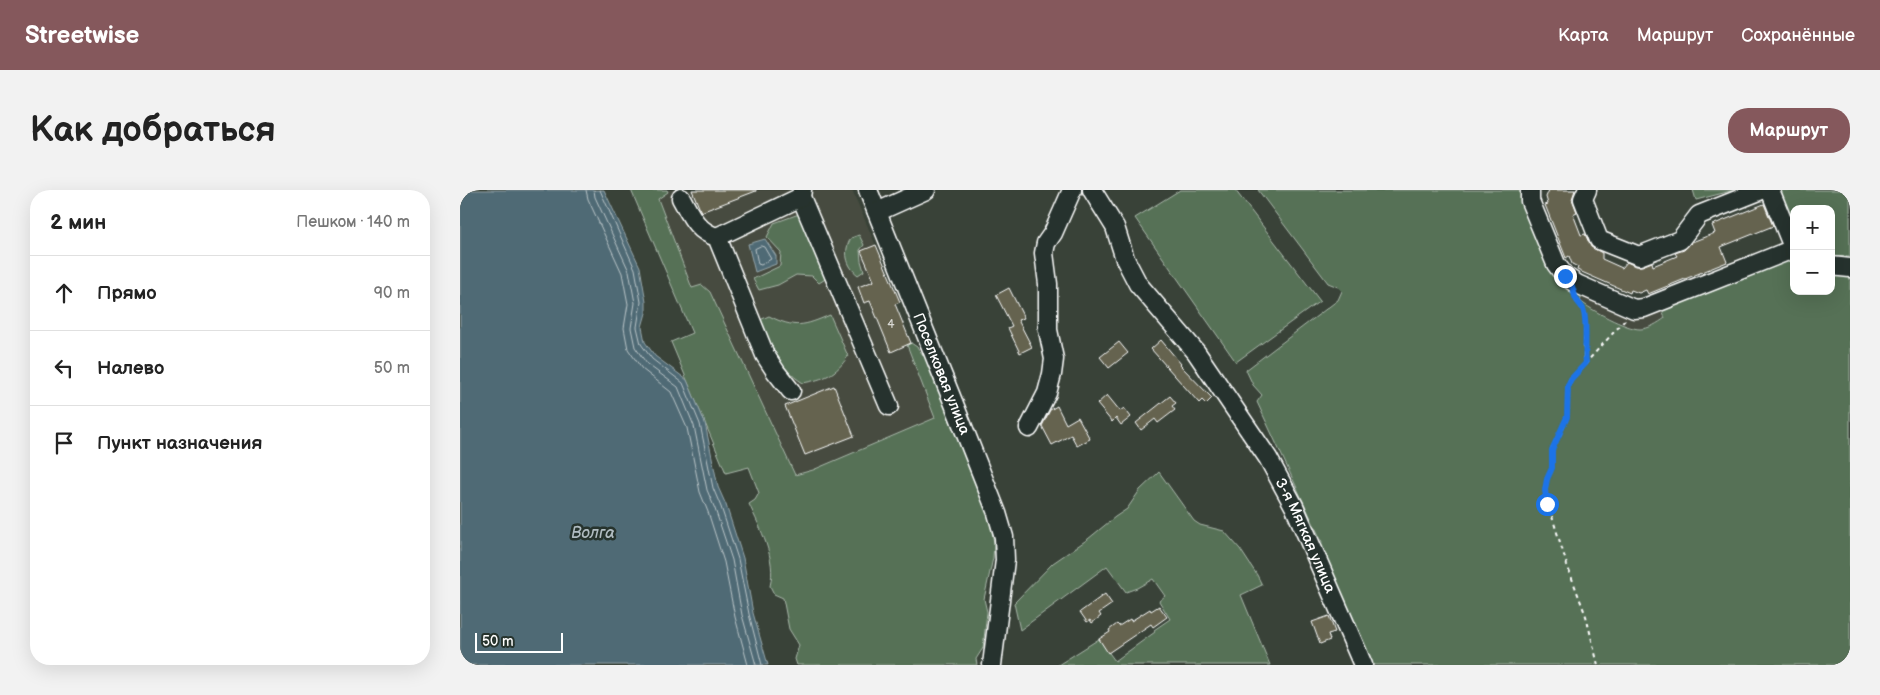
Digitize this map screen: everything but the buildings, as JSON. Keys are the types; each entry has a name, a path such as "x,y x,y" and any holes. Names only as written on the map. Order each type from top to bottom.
{"street":[{"name":"Поселковая улица","path":"868,190 1004,537 1005,560 992,665"},
{"path":"877,212 926,190"},
{"path":"1029,428 1047,393 1054,358 1048,330 1048,284 1044,253 1046,243 1053,234 1072,190"},
{"name":"3-я Мягкая улица","path":"1092,190 1116,227 1125,259 1138,284 1196,352 1268,458 1294,506 1363,665"},
{"path":"1530,190 1530,201 1560,271 1571,281 1634,309 1644,308 1790,252"},
{"path":"1587,190 1583,199 1599,240 1639,256 1680,240 1699,215 1762,190"},
{"path":"1770,190 1790,240"},
{"path":"681,198 701,230 717,237 801,194 889,406"},
{"path":"717,237 765,355 791,391"},
{"path":"1835,266 1850,268"}],"path":[{"path":"1571,281 1575,298 1582,307 1585,319 1584,349 1586,363"},
{"path":"1598,665 1586,616 1566,565 1547,504 1545,490 1552,468 1553,445 1559,437 1567,417 1568,385 1571,379 1634,309"}],"shaded area":[{"path":"667,190 852,190 900,302 895,304 911,343 907,345 935,418 813,470 795,475 710,292 692,288 658,199 668,192"},
{"path":"1584,292 1660,306 1665,317 1656,324 1642,329 1632,328 1586,307 1580,301"}],"green space":[{"path":"631,190 667,190 668,192 658,199 692,288 702,285 710,292 795,475 813,470 935,418 907,345 911,343 917,347 927,360 990,521 994,543 993,558 984,599 987,612 983,648 976,659 977,665 797,665 795,659 799,645 789,629 783,598 774,594 770,586 772,576 769,555 762,533 749,504 755,500 759,493 749,467 726,473 671,342 692,333"},
{"path":"1180,190 1235,190 1320,301 1236,362 1135,218"},
{"path":"1258,190 1526,190 1526,202 1584,292 1580,301 1626,326 1640,329 1647,328 1665,318 1660,306 1789,256 1790,295 1835,295 1835,274 1850,274 1850,665 1373,665 1319,549 1322,542 1257,402 1262,395 1253,385 1246,370 1338,300 1342,291 1328,283"},
{"path":"1693,190 1735,190 1696,200"},
{"path":"1780,190 1850,190 1850,256 1835,257 1835,205 1790,205 1790,214"},
{"path":"799,214 827,278 819,283 812,276 796,275 778,285 759,290 753,279 780,266 781,252 767,237 774,223"},
{"path":"859,235 864,245 860,250 864,271 858,275 848,263 847,248 851,238"},
{"path":"830,315 848,356 839,368 829,375 803,383 776,356 760,320 769,316 786,323 806,324"},
{"path":"1159,472 1194,521 1200,525 1224,531 1240,549 1257,575 1262,585 1241,595 1270,665 1058,665 1099,639 1115,661 1170,619 1159,601 1165,596 1153,579 1126,592 1107,566 1020,630 1014,603 1053,563 1127,509 1140,490"}],"water":[{"name":"Волга","path":"460,190 604,190 640,267 646,302 646,313 642,327 645,342 655,356 687,380 705,423 718,487 726,505 743,558 753,613 768,665 460,665"},
{"path":"765,239 776,256 776,264 755,272 748,244"}],"route":[{"path":"1547,504 1545,490 1552,468 1553,445 1559,437 1567,417 1568,385 1586,363 1584,349 1585,319 1582,307 1575,298 1571,281 1565,276"}]}
